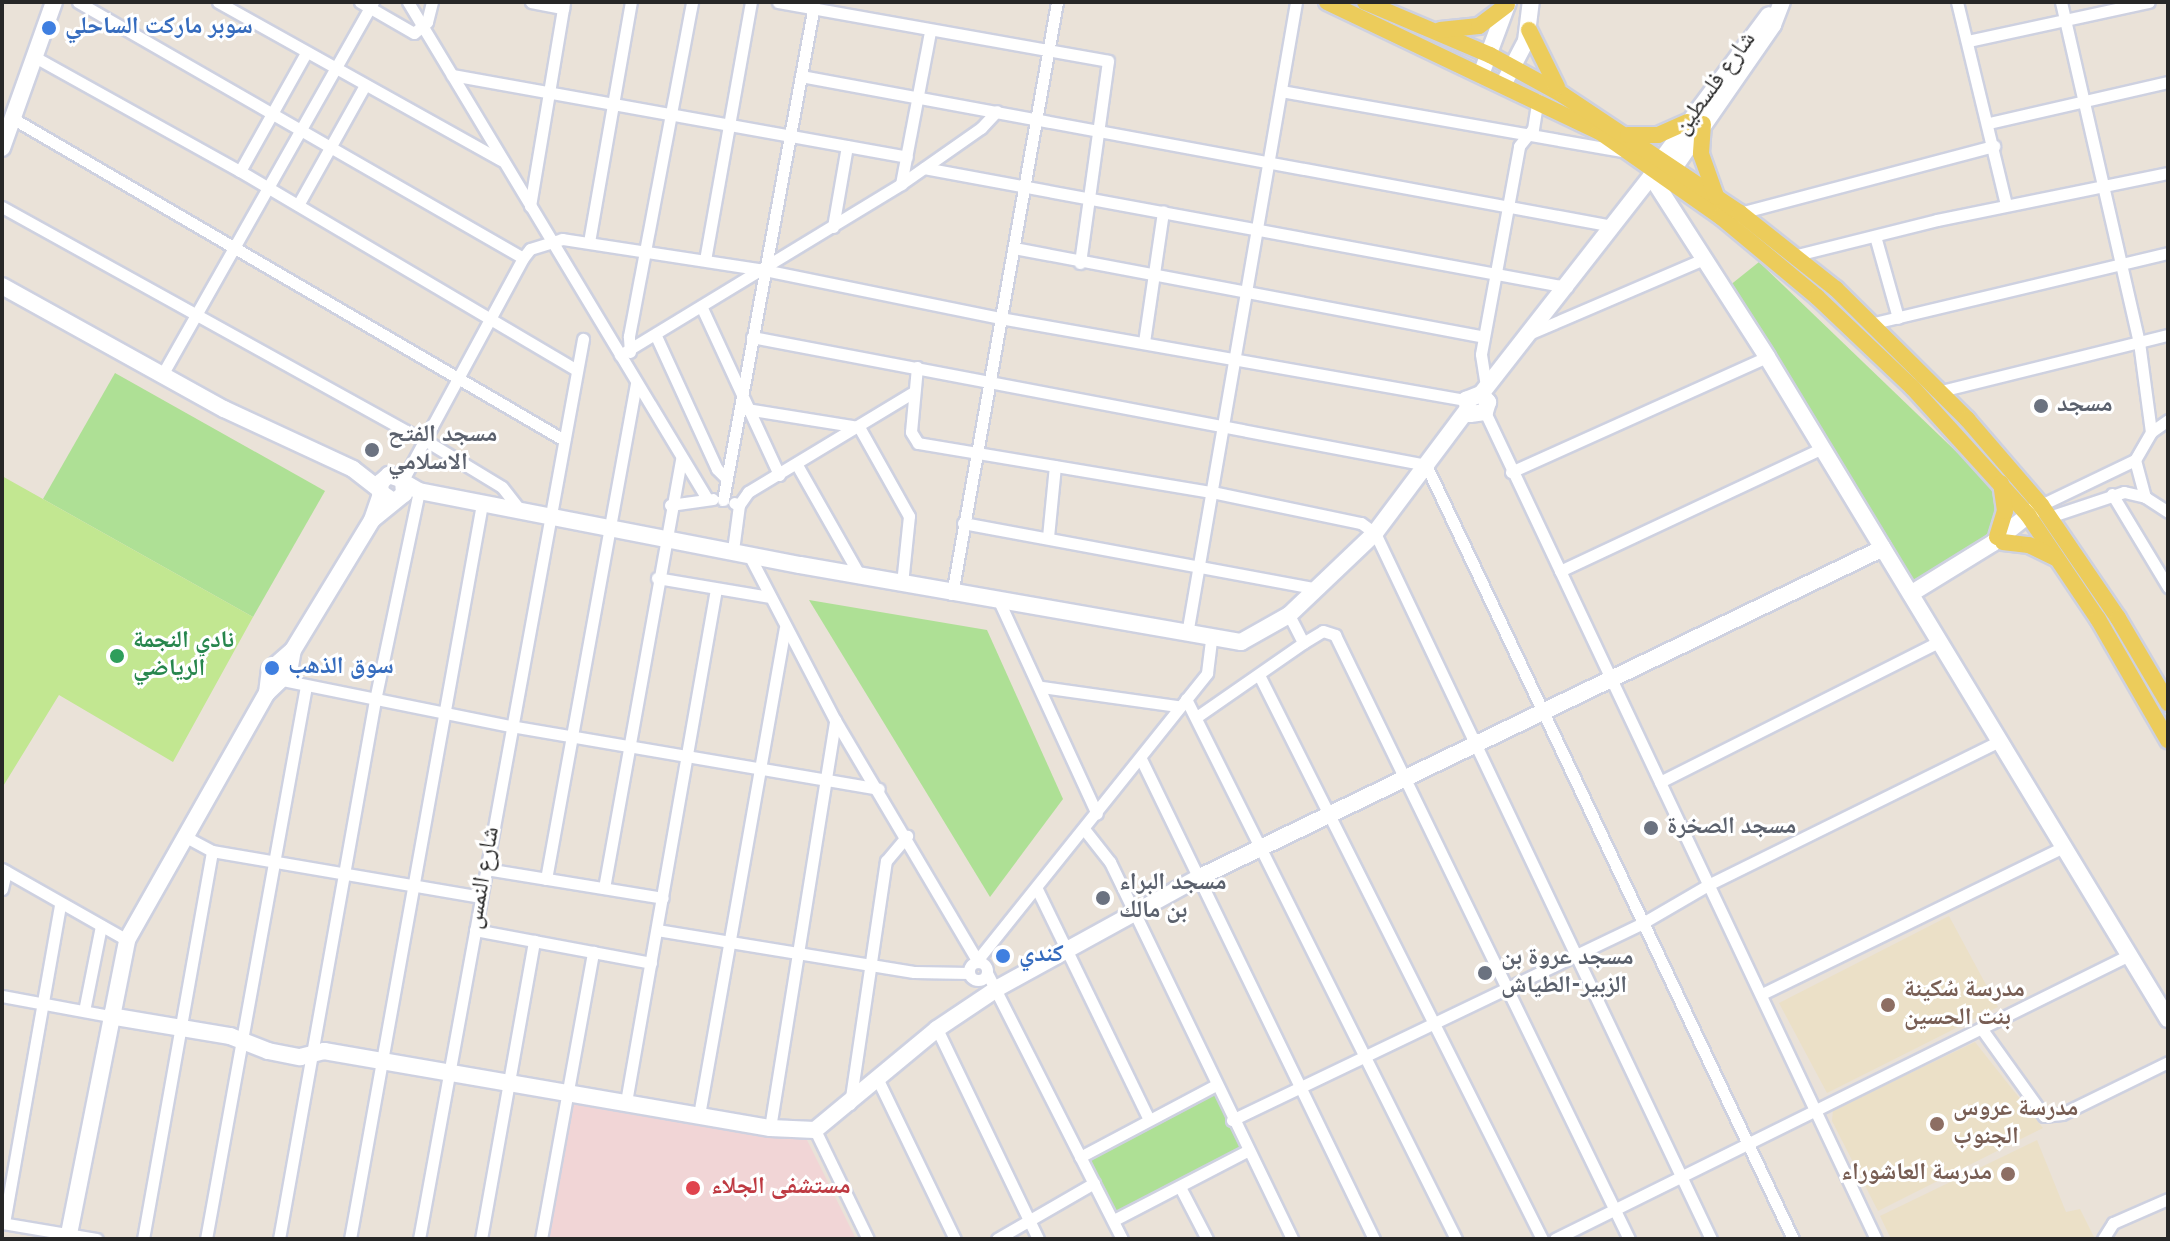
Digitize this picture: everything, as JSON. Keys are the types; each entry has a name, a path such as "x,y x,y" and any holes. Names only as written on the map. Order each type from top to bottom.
{"main road":[{"path":"1327,2 1538,99 1630,153 1717,197 1797,255 1874,323 1941,391 2038,515 2168,703"},
{"path":"1365,2 1515,67 1625,135 1817,297 1912,387 2000,482 2038,515 2061,560 2168,740"},
{"path":"1431,29 1479,26 1507,3"},
{"path":"1529,30 1539,58 1563,95"},
{"path":"1625,135 1658,135 1695,123 1701,154 1717,197"},
{"path":"2000,482 2005,511 1998,541 2029,545 2061,560"}],"street":[{"path":"2,148 54,2"},
{"path":"78,2 299,132 523,258"},
{"path":"218,2 364,87 502,161"},
{"path":"408,2 550,240 625,354 636,384 706,497"},
{"path":"423,28 432,2"},
{"path":"530,206 563,5 531,2"},
{"path":"589,242 631,2"},
{"path":"625,354 692,2"},
{"path":"705,260 751,2"},
{"path":"778,2 814,6 930,32 1108,61 1102,128 1080,263"},
{"path":"952,594 1057,2"},
{"path":"1187,634 1296,2"},
{"path":"1504,83 1515,67 1529,30 1531,2"},
{"path":"1957,2 1989,123 2006,205"},
{"path":"2061,2 2124,264 2139,342 2151,432"},
{"path":"1968,41 2149,2"},
{"path":"1482,72 1507,3"},
{"path":"162,375 334,69 367,4 406,32 423,28"},
{"path":"723,500 744,404 752,337 814,6"},
{"name":"شارع فلسطين","path":"398,487 952,594 1211,639 1251,640 1289,615 1375,533 1475,398 1531,333 1695,123 1761,22 1778,8"},
{"path":"901,184 930,32"},
{"path":"240,171 306,53"},
{"path":"33,56 268,187 577,370"},
{"path":"452,75 547,89 907,157"},
{"path":"801,76 1102,128 1613,226"},
{"path":"1989,123 2168,82"},
{"path":"298,205 364,87"},
{"path":"1281,91 1526,137 1630,153"},
{"path":"1538,99 1533,129 1519,146 1484,337 1475,416 1485,412 1876,1239"},
{"path":"625,354 901,184 997,111"},
{"path":"12,118 564,440"},
{"path":"833,227 847,146"},
{"path":"1740,213 1994,146"},
{"path":"924,168 1567,287"},
{"path":"1661,168 1706,258 2168,1019"},
{"path":"1797,255 2006,205 2105,188 2168,173"},
{"path":"2,207 411,434"},
{"path":"1144,342 1163,211"},
{"path":"1875,236 1898,318"},
{"path":"206,1239 274,863 288,676 293,650 372,520 398,487 412,455 459,377 523,258 550,240 589,242 764,270 1000,318 1475,398"},
{"path":"1014,248 1080,263 1484,337"},
{"path":"1874,323 2168,253"},
{"path":"1531,333 1706,258"},
{"path":"2,286 162,375 353,469 398,487"},
{"path":"702,308 779,475"},
{"path":"1941,391 2168,335"},
{"path":"656,336 717,469 727,479"},
{"path":"752,337 1224,422 1426,465 1540,713 1793,1239"},
{"name":"شارع النمس","path":"419,1239 583,339"},
{"path":"1511,472 1767,357"},
{"path":"917,367 912,393 914,441 1212,492 1361,523 1375,533 1711,1239"},
{"path":"546,879 636,384"},
{"path":"912,393 748,492 739,505 741,551 835,720 879,789 978,960 998,988 1122,1239"},
{"path":"744,404 859,427 909,516 902,584"},
{"path":"1912,593 1998,541 2081,485 2135,460 2151,432 2168,420"},
{"path":"423,439 502,487 521,511"},
{"path":"1560,571 1821,449"},
{"path":"604,888 670,505 681,459"},
{"path":"2135,460 2145,497"},
{"path":"797,465 859,574"},
{"path":"1048,537 1055,466"},
{"path":"2081,485 2088,503"},
{"path":"279,1239 375,700 398,487"},
{"path":"2038,515 2112,494 2145,497 2168,512"},
{"path":"2112,494 2168,587"},
{"path":"670,505 706,497 739,505"},
{"path":"350,1239 482,504"},
{"path":"963,523 1318,589"},
{"path":"2,996 241,1040 268,1051 300,1057 313,1052 770,1128 815,1130 937,1029 998,988 1198,878 1883,548"},
{"path":"657,578 769,597"},
{"path":"626,1102 716,589"},
{"path":"999,601 1042,687 1097,814"},
{"path":"1289,615 1303,643"},
{"path":"699,1115 785,629"},
{"path":"1198,716 1260,677 1323,631 1335,635 1629,1239"},
{"path":"969,973 1207,673 1211,639"},
{"path":"1660,782 1938,642"},
{"path":"288,676 375,700 444,714 879,789"},
{"path":"68,1237 127,940 267,693 288,676"},
{"path":"1260,677 1328,816 1436,1021 1542,1239"},
{"path":"1042,687 1182,703 1198,716 1456,1239"},
{"path":"770,1128 835,720"},
{"path":"1232,1120 1507,984 1641,924 1708,885 1999,741"},
{"path":"1141,759 1374,1239"},
{"path":"1084,829 1110,862 1292,1239"},
{"path":"184,836 212,851 481,897"},
{"path":"850,1104 886,861 907,836"},
{"path":"1762,994 2064,847"},
{"path":"143,1239 212,851"},
{"path":"486,869 663,898"},
{"path":"2,889 4,870 127,940"},
{"path":"1037,889 1148,1118"},
{"path":"60,904 3,1223 68,1237 97,1239"},
{"path":"84,1011 101,926"},
{"path":"475,930 651,963"},
{"path":"657,930 939,975 969,973 978,980 987,973"},
{"path":"481,1239 534,941"},
{"path":"541,1239 593,952"},
{"path":"1555,1239 1749,1147 1814,1111 2129,955"},
{"path":"1981,1028 2044,1116 2062,1114 2168,1062"},
{"path":"937,1029 1038,1239"},
{"path":"877,1078 955,1239"},
{"path":"1080,1157 1148,1118 1216,1085"},
{"path":"815,1130 868,1239"},
{"path":"1114,1220 1247,1151"},
{"path":"997,1239 1094,1183"},
{"path":"1180,1187 1207,1239"},
{"path":"2103,1239 2113,1223 2168,1199"}],"shaded area":[{"name":"مدرسة سُكينة بنت الحسين","path":"1949,916 1998,1007 1827,1093 1779,1003"},
{"name":"مدرسة عروس الجنوب","path":"1975,1042 2043,1128 1878,1211 1832,1121 1833,1110"},
{"name":"مستشفى الجلاء","path":"572,1098 806,1138 856,1239 547,1239"},
{"name":"مدرسة العاشوراء","path":"2037,1140 2066,1212 2080,1209 2095,1239 1891,1239 1880,1216"}],"green space":[{"path":"1759,262 1992,486 1999,517 1988,538 1912,581 1729,286"},
{"path":"115,373 325,491 253,617 43,499"},
{"name":"نادي النجمة الرياضي","path":"2,476 253,617 173,762 59,695 2,788"},
{"path":"809,600 987,630 1063,799 990,897"},
{"path":"1215,1086 1247,1150 1114,1220 1080,1156"}],"place":[{"name":"سوبر ماركت الساحلي","path":"49,28"},
{"name":"مسجد","path":"2041,406"},
{"name":"مسجد الفتح الاسلامي","path":"372,450"},
{"name":"نادي النجمة الرياضي","path":"117,656"},
{"name":"سوق الذهب","path":"272,668"},
{"name":"مسجد الصخرة","path":"1651,828"},
{"name":"مسجد البراء بن مالك","path":"1103,898"},
{"name":"كندي","path":"1003,956"},
{"name":"مسجد عروة بن الزبير-الطياش","path":"1485,973"},
{"name":"مدرسة سُكينة بنت الحسين","path":"1888,1005"},
{"name":"مدرسة عروس الجنوب","path":"1937,1124"},
{"name":"مدرسة العاشوراء","path":"2008,1174"},
{"name":"مستشفى الجلاء","path":"693,1188"}]}
